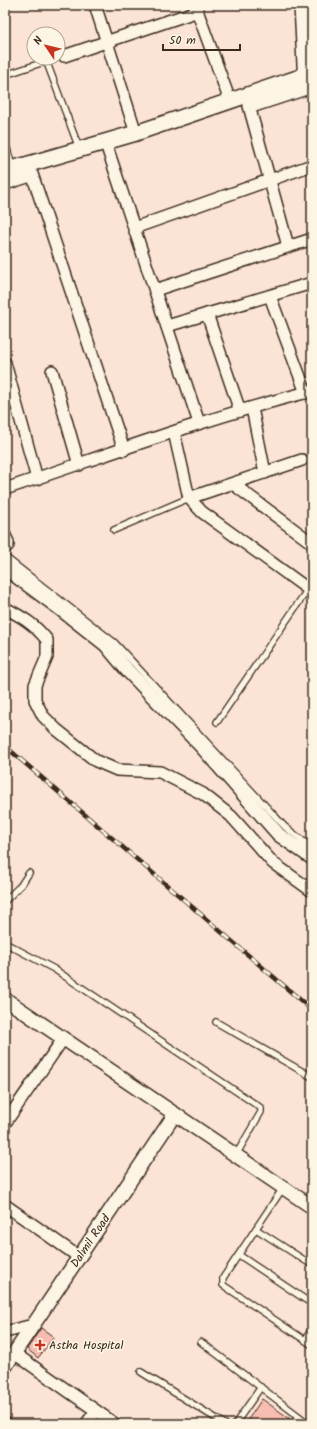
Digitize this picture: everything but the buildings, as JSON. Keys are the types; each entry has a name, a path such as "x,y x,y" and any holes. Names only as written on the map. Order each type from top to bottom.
{"main road":[{"path":"302,5 309,80"},
{"path":"9,170 136,133 230,101 309,80"},
{"path":"5,182 250,106 309,80"}],"street":[{"path":"95,5 136,133"},
{"path":"66,55 196,8 230,101"},
{"path":"250,106 288,246"},
{"path":"108,150 199,423"},
{"path":"134,228 312,165"},
{"path":"32,174 124,450"},
{"path":"155,290 312,239"},
{"path":"167,326 312,283"},
{"path":"5,489 124,450 199,423 309,392 270,296"},
{"path":"207,314 240,411"},
{"path":"5,363 37,479"},
{"path":"52,371 79,465"},
{"path":"252,408 265,473"},
{"path":"174,432 189,498 202,512 311,588"},
{"path":"189,498 302,460"},
{"path":"233,484 312,542"},
{"path":"5,536 8,544 5,548"},
{"path":"5,568 106,645 127,670 201,746 279,835 312,858"},
{"path":"5,608 36,626 47,640 47,657 35,685 34,700 43,716 56,729 96,761 117,770 160,772 203,794 231,816 273,863 312,892"},
{"path":"6,1002 312,1207"},
{"path":"5,1123 9,1109 63,1039"},
{"name":"Dalmil Road","path":"5,1367 175,1114"},
{"path":"5,1205 79,1257"},
{"path":"5,1330 9,1331 33,1325"},
{"path":"14,1353 115,1424"},
{"path":"86,1424 96,1411"}],"lane":[{"path":"5,75 44,62 47,63 80,149"},
{"path":"5,142 9,170"},
{"path":"114,530 189,498"},
{"path":"5,557 115,643 285,828 312,848"},
{"path":"217,722 311,588"},
{"path":"5,901 21,885 29,874"},
{"path":"5,943 54,969 259,1106 261,1108 261,1112 235,1155"},
{"path":"216,1022 312,1077"},
{"path":"283,1188 223,1278 223,1285 312,1345"},
{"path":"256,1229 312,1265"},
{"path":"239,1255 312,1304"},
{"path":"305,1340 312,1329"},
{"path":"202,1342 309,1424"},
{"path":"141,1372 225,1424"},
{"path":"235,1424 261,1387"},
{"path":"293,1424 298,1416"}],"railway":[{"path":"5,746 312,1010"}],"place":[{"name":"Astha Hospital","path":"40,1345"}]}
